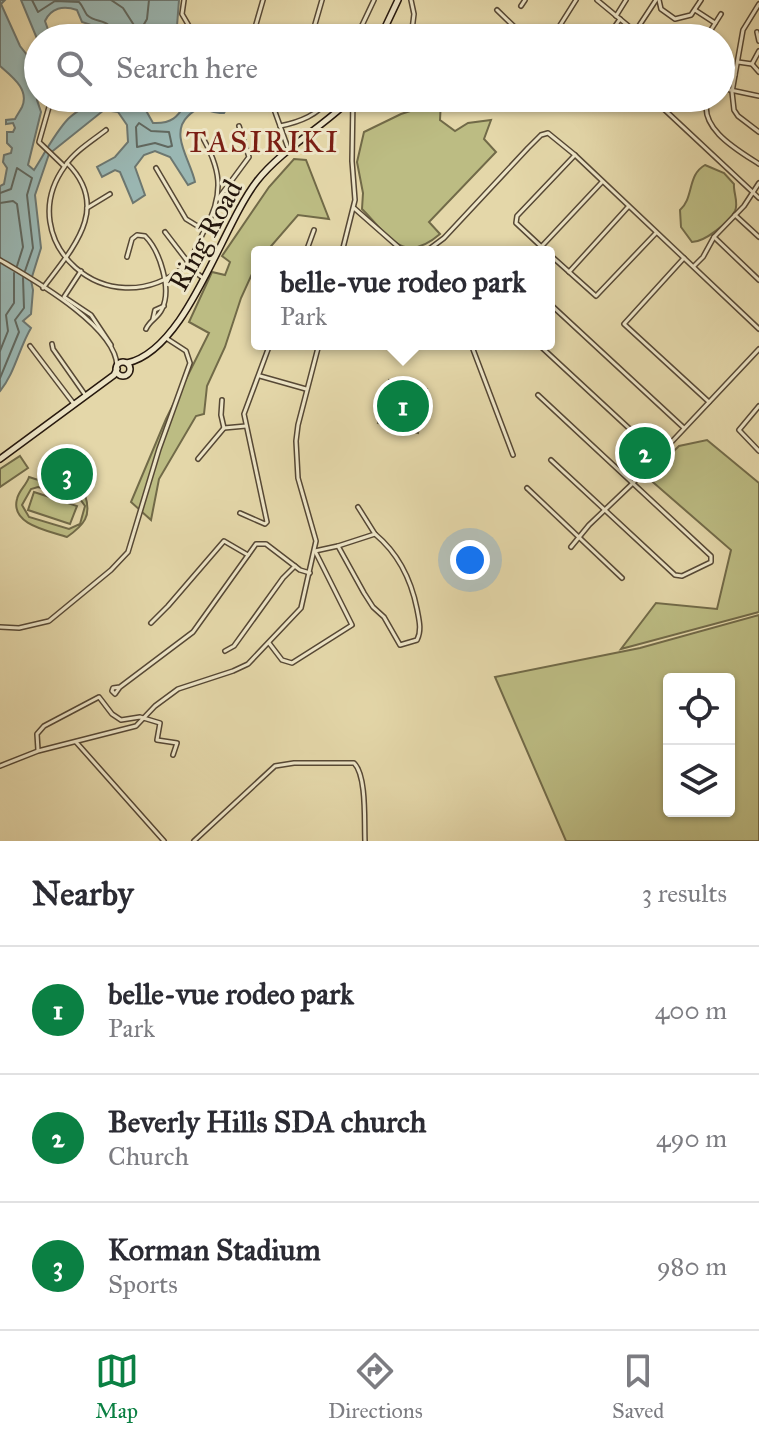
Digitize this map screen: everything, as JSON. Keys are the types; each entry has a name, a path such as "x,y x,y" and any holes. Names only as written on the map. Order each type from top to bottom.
{"main road":[{"path":"387,24 398,0"},
{"name":"Ring Road","path":"0,459 121,367 135,361 166,338 179,324 252,187 265,171 337,112"}],"street":[{"path":"184,0 182,14 188,24"},
{"path":"256,24 263,0"},
{"path":"315,24 322,0"},
{"path":"363,24 374,0"},
{"path":"411,0 413,24"},
{"path":"521,6 525,0"},
{"path":"561,24 576,0"},
{"path":"597,0 625,24"},
{"path":"615,24 626,0"},
{"path":"658,0 661,9 675,19 685,18 701,0"},
{"path":"641,24 658,0"},
{"path":"735,75 743,30 759,4"},
{"path":"497,10 512,24"},
{"path":"695,10 715,23 721,14"},
{"path":"757,32 759,41"},
{"path":"752,64 759,51"},
{"path":"738,62 752,64 759,72"},
{"path":"735,92 759,96"},
{"path":"43,288 82,233 87,208 83,186 66,164 40,146 40,133 47,112"},
{"path":"275,112 290,151"},
{"path":"280,126 302,121 314,112"},
{"path":"344,246 356,190 351,112"},
{"path":"667,112 759,198"},
{"path":"707,112 724,142 759,164"},
{"path":"735,112 759,132"},
{"path":"106,130 66,164 52,191 49,208 54,237 66,257 104,285 123,289 144,287 187,264 218,199 248,162 248,148 239,126"},
{"path":"200,133 219,178 218,199"},
{"path":"435,246 541,135 551,134 759,329"},
{"path":"540,246 516,223 517,216 575,155"},
{"path":"156,168 186,219 204,230"},
{"path":"542,246 602,182"},
{"path":"693,267 703,257 714,237 754,194 759,183"},
{"path":"87,208 110,194"},
{"path":"568,273 628,207"},
{"path":"354,208 397,246"},
{"path":"735,215 759,237"},
{"path":"308,246 314,230"},
{"path":"165,232 187,264 203,278"},
{"path":"555,260 596,296 656,233"},
{"path":"127,257 132,239 137,235 145,236 153,248 163,278 164,306 146,329"},
{"path":"714,237 759,280"},
{"path":"684,258 624,324 709,402"},
{"path":"0,260 89,316 121,367"},
{"path":"66,301 64,297 81,271"},
{"path":"555,309 684,428"},
{"path":"0,627 19,628 49,621 128,552 159,449 190,363 188,353 166,338"},
{"path":"52,344 86,396"},
{"path":"30,346 75,404"},
{"path":"571,547 759,349"},
{"path":"240,513 265,524 267,522 244,414 268,350"},
{"path":"0,766 38,751 127,730 178,689 239,669 256,657 301,608 315,551 315,531 298,478 298,425 317,350"},
{"path":"473,350 513,455"},
{"path":"544,350 659,456"},
{"path":"259,376 306,389"},
{"path":"538,395 711,556 709,564 682,576 675,575 551,460"},
{"path":"222,400 224,428"},
{"path":"759,406 739,430 759,451"},
{"path":"198,459 224,428 246,426"},
{"path":"527,488 622,578"},
{"path":"338,546 364,593 384,617 400,645 412,643 420,637 411,581 358,507"},
{"path":"315,551 375,534"},
{"path":"151,623 224,541 248,555"},
{"path":"120,687 193,632 256,544 262,543 310,573"},
{"path":"269,643 282,660 292,663 352,625 315,551"},
{"path":"225,651 234,646 295,566"},
{"path":"38,751 37,734 44,726 99,697 104,707 121,720 144,719 161,725 157,740 177,743 173,755"},
{"path":"76,742 164,841"},
{"path":"194,841 275,766 354,763 362,782 365,841"}],"green space":[{"path":"440,112 440,120 455,131 468,123 491,120 484,139 496,152 429,222 440,234 419,246 397,244 362,209 363,193 357,162 364,132 401,114"},
{"path":"294,159 306,160 329,219 298,215 271,246 251,246 251,276 207,386 204,414 196,416 159,479 151,520 131,502 166,419 209,333 189,322 212,272 225,275 230,262 222,256 269,187"},
{"path":"705,165 724,173 734,184 736,208 716,231 692,242 681,227 680,210 695,175"},
{"path":"389,380 427,389 418,433 378,423"},
{"path":"707,440 759,483 759,612 621,649 656,603 717,609 731,550 647,477 679,446"},
{"path":"20,456 28,468 0,487 0,469"},
{"path":"29,477 85,495 87,514 82,524 67,537 33,526 19,515 16,508 18,496","holes":["38,487 80,499 85,506 80,524 69,529 29,517 22,505 31,489"]},
{"path":"34,492 77,506 70,524 28,510"},
{"path":"759,615 759,841 566,841 495,677 640,648"}],"water":[{"path":"0,0 5,0 1,4 24,51 24,100 18,84 0,66"},
{"path":"21,0 179,0 177,24 88,24 82,22 77,10 62,8 51,13 46,24 31,24"},
{"path":"24,100 24,112 41,112 28,165 34,170 71,116 76,112 102,112 49,154 35,195 41,248 31,280 31,314 23,321 31,328 0,391 0,186 4,184 7,168 3,162 4,155 11,153 12,148 7,143 7,132 13,132 15,128 13,123 6,124 6,120 15,119"},
{"path":"118,112 147,112 153,123 160,123 171,120 180,112 194,112 183,123 181,139 195,182 188,185 170,157 155,151 144,155 135,167 145,195 133,203 120,172 115,170 102,177 97,167 115,157 128,142 127,125"}],"place":[{"name":"belle-vue rodeo park","path":"403,406"},
{"name":"Beverly Hills SDA church","path":"645,453"},
{"name":"Korman Stadium","path":"67,474"}],"district":[{"name":"TASIRIKI","path":"263,142"}]}
